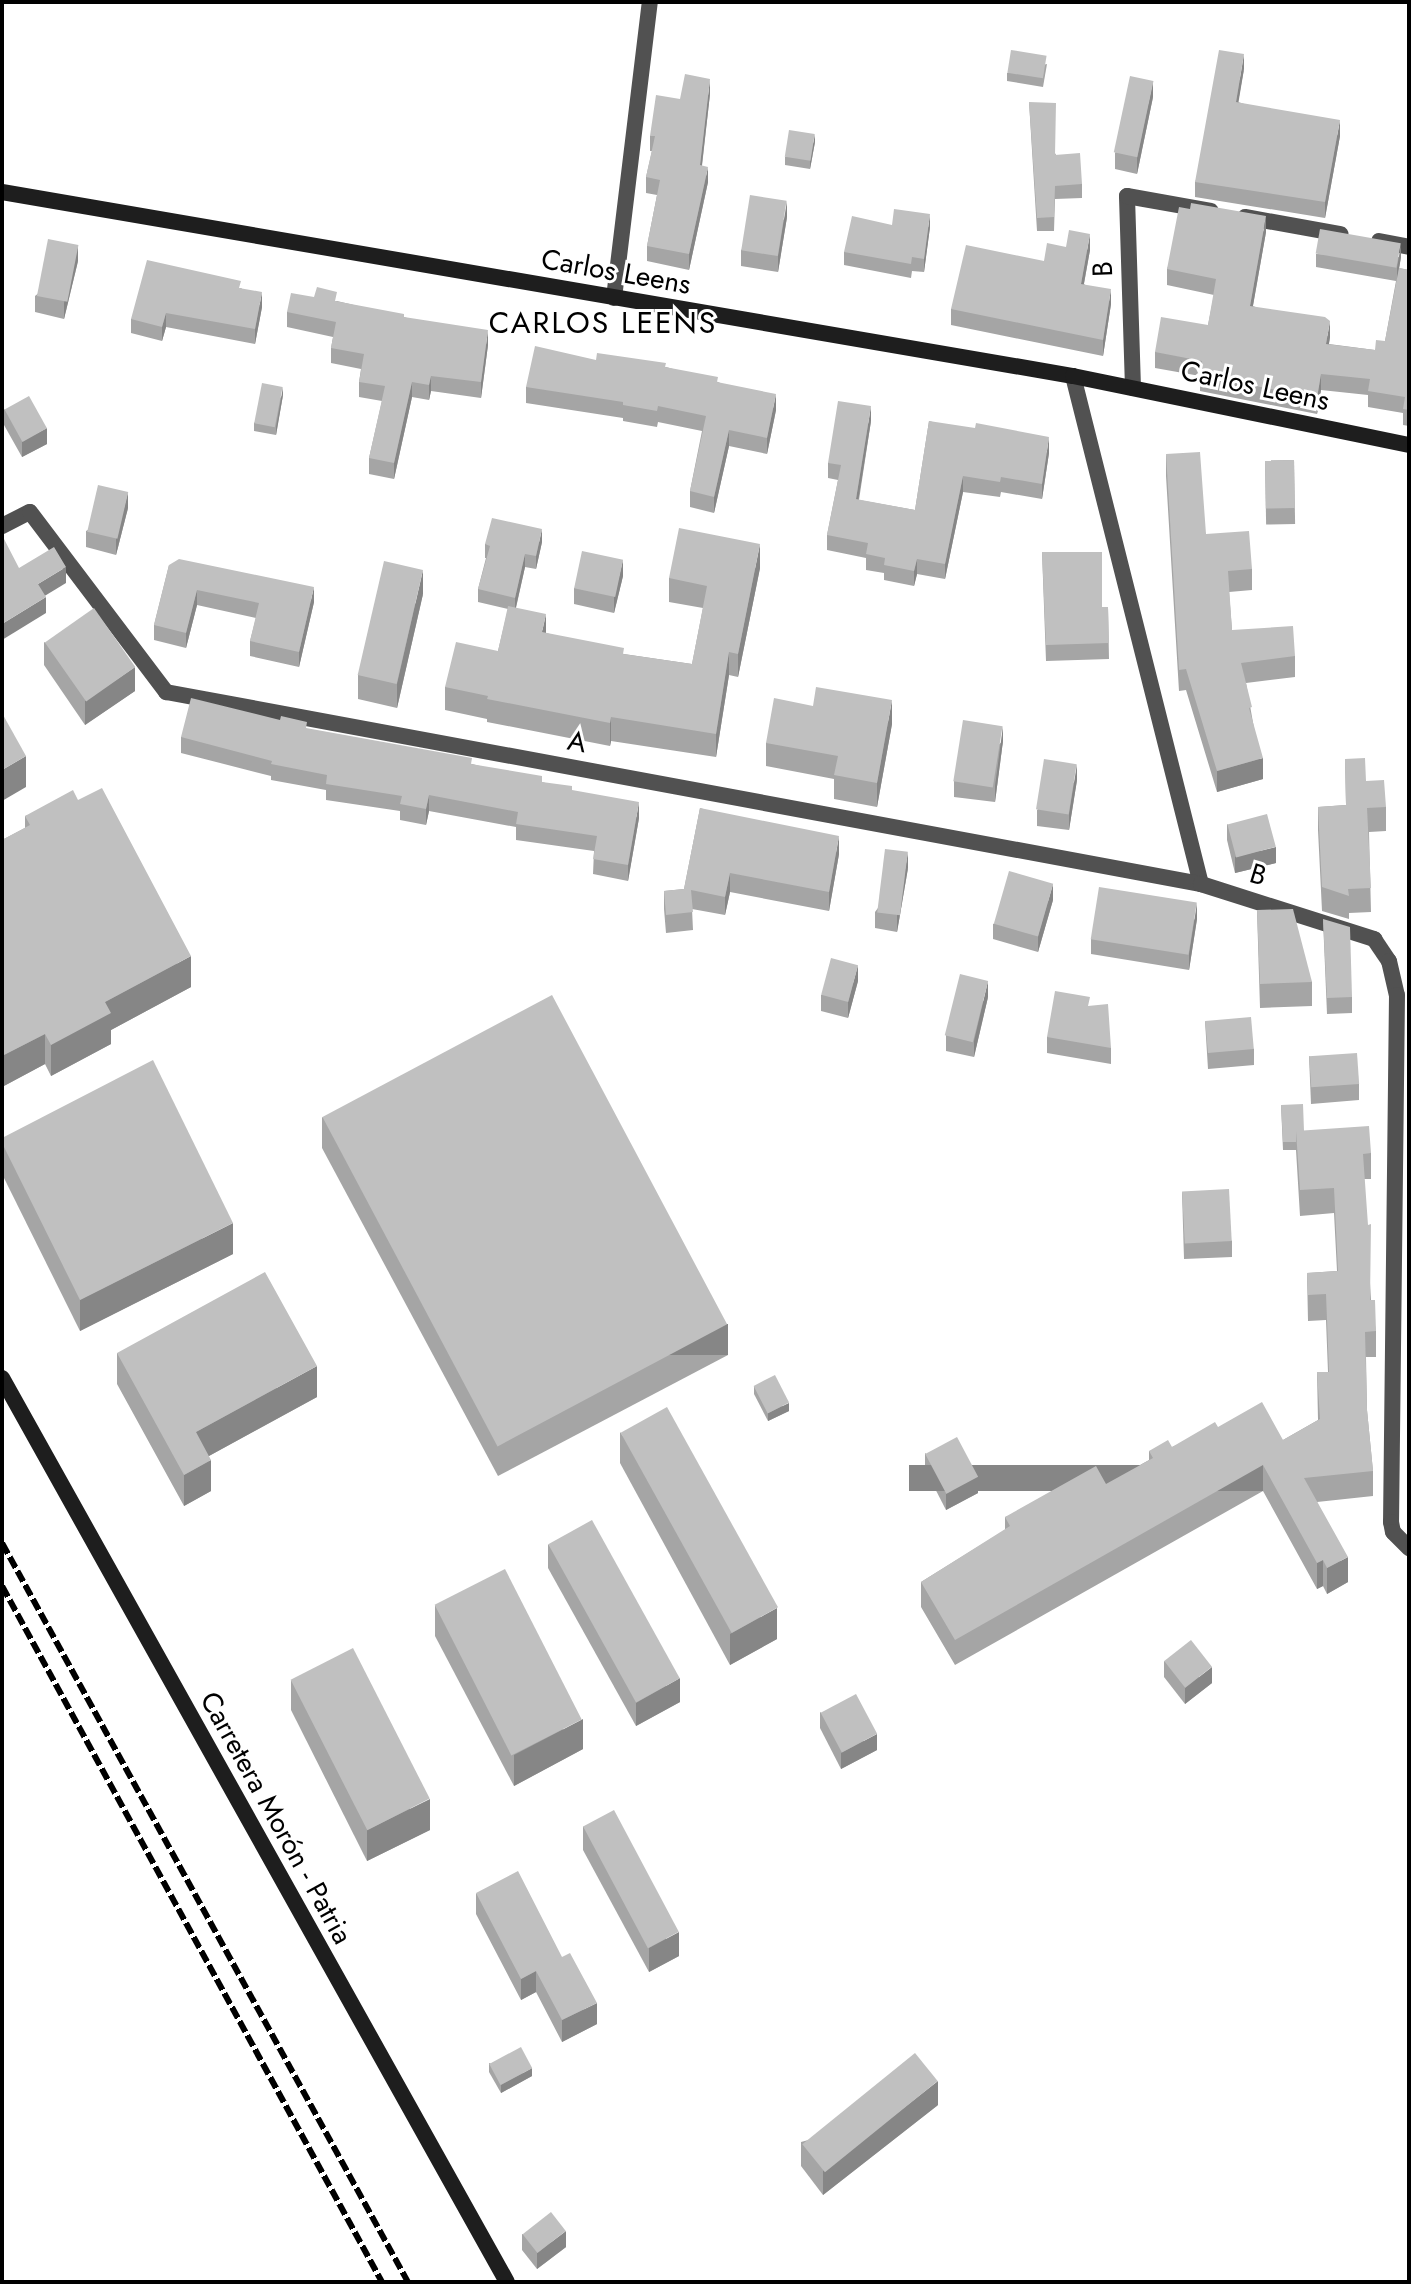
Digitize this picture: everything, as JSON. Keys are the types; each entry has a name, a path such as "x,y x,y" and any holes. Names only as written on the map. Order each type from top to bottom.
{"street":[{"path":"614,298 650,2"},
{"name":"Carlos Leens","path":"2,192 1073,376 1409,445"},
{"name":"B","path":"1133,388 1127,196 1409,247"},
{"path":"1073,376 1201,884"},
{"name":"A","path":"2,526 30,512 166,692 1201,884"},
{"name":"B","path":"1201,884 1374,939 1389,961 1397,995 1391,1522 1393,1532 1409,1548"},
{"name":"Carretera Morón - Patria","path":"2,1378 507,2282"}],"building":[{"path":"1011,50 1047,56 1043,78 1007,73"},
{"path":"1219,50 1244,54 1236,102 1340,120 1325,202 1195,182"},
{"path":"685,74 710,79 700,165 708,167 689,254 647,246 660,180 646,177 655,136 650,136 656,95 680,99"},
{"path":"1130,76 1153,81 1137,157 1114,152"},
{"path":"1029,102 1056,103 1055,155 1080,153 1082,184 1055,186 1054,217 1037,218"},
{"path":"789,130 815,134 810,161 785,157"},
{"path":"750,195 787,201 778,256 741,250"},
{"path":"1191,203 1266,216 1250,306 1325,317 1330,321 1326,344 1375,350 1376,340 1385,341 1399,268 1409,270 1409,410 1403,409 1405,397 1368,391 1370,379 1321,374 1317,398 1200,375 1202,361 1155,352 1161,317 1208,325 1216,279 1167,269 1179,207 1190,209"},
{"path":"894,209 930,214 924,259 912,257 911,264 844,252 852,216 892,225"},
{"path":"1320,229 1401,243 1396,268 1316,254"},
{"path":"1069,230 1090,234 1081,284 1111,289 1103,340 951,309 966,245 1044,261 1047,243 1066,247"},
{"path":"48,239 78,245 67,302 37,296"},
{"path":"147,260 241,281 239,288 262,292 255,329 166,313 162,327 131,319"},
{"path":"317,287 337,292 335,301 404,314 404,317 488,330 481,382 431,376 429,385 412,382 394,463 369,458 385,386 359,382 364,354 331,348 336,322 287,312 291,293 314,297"},
{"path":"535,346 596,360 597,353 666,363 665,367 718,377 717,382 776,394 767,438 729,430 714,497 690,491 706,416 658,406 657,411 623,405 623,402 526,387"},
{"path":"262,383 283,387 275,427 254,423"},
{"path":"29,396 47,428 22,442 5,410"},
{"path":"838,401 871,406 856,499 915,510 929,421 975,428 976,423 1049,437 1042,484 1001,477 1000,482 963,476 945,564 917,559 914,571 884,565 885,558 866,554 868,543 827,535 841,465 828,463"},
{"path":"1200,452 1206,534 1249,531 1252,569 1228,571 1232,630 1293,626 1295,656 1241,663 1263,758 1217,771 1186,669 1179,670 1166,454"},
{"path":"1294,460 1295,508 1266,508 1265,461"},
{"path":"98,485 128,492 117,539 87,532"},
{"path":"492,518 542,529 536,556 525,554 515,598 478,589 490,546 485,544"},
{"path":"679,528 760,544 738,654 729,652 716,734 611,717 610,723 487,699 488,696 445,687 456,642 498,651 508,606 546,614 542,632 624,648 623,654 692,664 707,586 669,578"},
{"path":"3,537 19,568 54,547 66,567 38,584 46,597 2,624"},
{"path":"582,551 623,560 615,597 574,588"},
{"path":"1042,552 1102,552 1102,607 1108,607 1109,643 1046,645"},
{"path":"179,559 314,587 299,652 250,641 259,603 197,590 186,633 154,625 169,565"},
{"path":"384,561 423,570 397,684 358,675"},
{"path":"94,608 135,667 86,701 45,642"},
{"path":"816,687 892,700 877,783 834,775 838,756 766,743 774,698 813,706"},
{"path":"191,698 280,720 281,716 307,722 306,728 472,758 471,764 542,776 542,782 639,802 628,865 593,859 597,836 516,824 518,812 429,795 426,809 400,804 402,796 326,784 327,775 271,764 272,761 181,737"},
{"path":"2,713 26,756 2,770"},
{"path":"963,720 1003,726 993,787 953,781"},
{"path":"1365,758 1366,781 1384,780 1386,807 1367,808 1371,888 1348,889 1349,896 1322,887 1318,807 1346,805 1345,759"},
{"path":"1044,759 1077,764 1069,815 1036,809"},
{"path":"102,788 191,956 105,1002 111,1013 51,1045 45,1034 2,1056 2,840 30,825 25,816 73,790 78,800"},
{"path":"700,808 839,836 829,892 730,873 725,897 691,890 693,912 666,915 664,891 684,889"},
{"path":"1267,814 1276,847 1236,857 1227,825"},
{"path":"885,849 908,852 900,915 877,913"},
{"path":"1009,871 1053,884 1038,937 994,924"},
{"path":"1099,887 1197,902 1188,955 1091,939"},
{"path":"1293,909 1312,982 1260,984 1257,910"},
{"path":"1323,919 1350,927 1352,997 1327,998"},
{"path":"831,958 858,965 848,1002 821,995"},
{"path":"960,974 988,981 973,1042 945,1035"},
{"path":"1055,991 1090,997 1088,1006 1108,1004 1111,1048 1047,1037"},
{"path":"552,995 727,1324 498,1446 322,1117"},
{"path":"1251,1017 1254,1049 1208,1053 1205,1021"},
{"path":"1357,1053 1359,1084 1311,1087 1309,1056"},
{"path":"153,1060 233,1223 80,1300 2,1138"},
{"path":"1303,1104 1304,1131 1296,1131 1296,1142 1283,1142 1281,1105"},
{"path":"1369,1126 1371,1153 1363,1154 1368,1225 1371,1224 1370,1300 1375,1300 1376,1331 1365,1332 1367,1410 1373,1471 1304,1478 1348,1557 1327,1568 1323,1560 1317,1563 1263,1465 955,1640 921,1582 1010,1526 1005,1517 1096,1466 1106,1484 1153,1458 1149,1451 1168,1440 1172,1447 1215,1422 1218,1427 1262,1402 1283,1440 1320,1419 1317,1372 1329,1372 1326,1294 1308,1295 1307,1273 1338,1271 1334,1188 1300,1190 1296,1131"},
{"path":"1229,1189 1232,1241 1185,1243 1182,1191"},
{"path":"265,1272 317,1366 196,1432 211,1460 184,1475 117,1353"},
{"path":"775,1375 789,1403 768,1414 754,1386"},
{"path":"667,1407 778,1607 732,1633 621,1433"},
{"path":"957,1437 978,1477 946,1494 925,1454"},
{"path":"592,1520 680,1678 636,1703 548,1544"},
{"path":"505,1569 582,1720 511,1755 435,1605"},
{"path":"1191,1640 1212,1667 1185,1688 1164,1661"},
{"path":"353,1648 430,1799 367,1830 291,1680"},
{"path":"856,1694 877,1734 842,1753 821,1713"},
{"path":"614,1810 679,1932 648,1948 583,1826"},
{"path":"518,1871 562,1957 570,1953 597,2003 562,2020 536,1971 521,1979 476,1893"},
{"path":"521,2047 532,2068 500,2085 489,2064"},
{"path":"915,2053 938,2081 825,2172 802,2144"},
{"path":"551,2212 566,2231 537,2253 523,2234"}],"railway":[{"path":"2,1543 408,2282"},
{"path":"2,1586 382,2282"}],"district":[{"name":"CARLOS LEENS","path":"603,323"}]}
